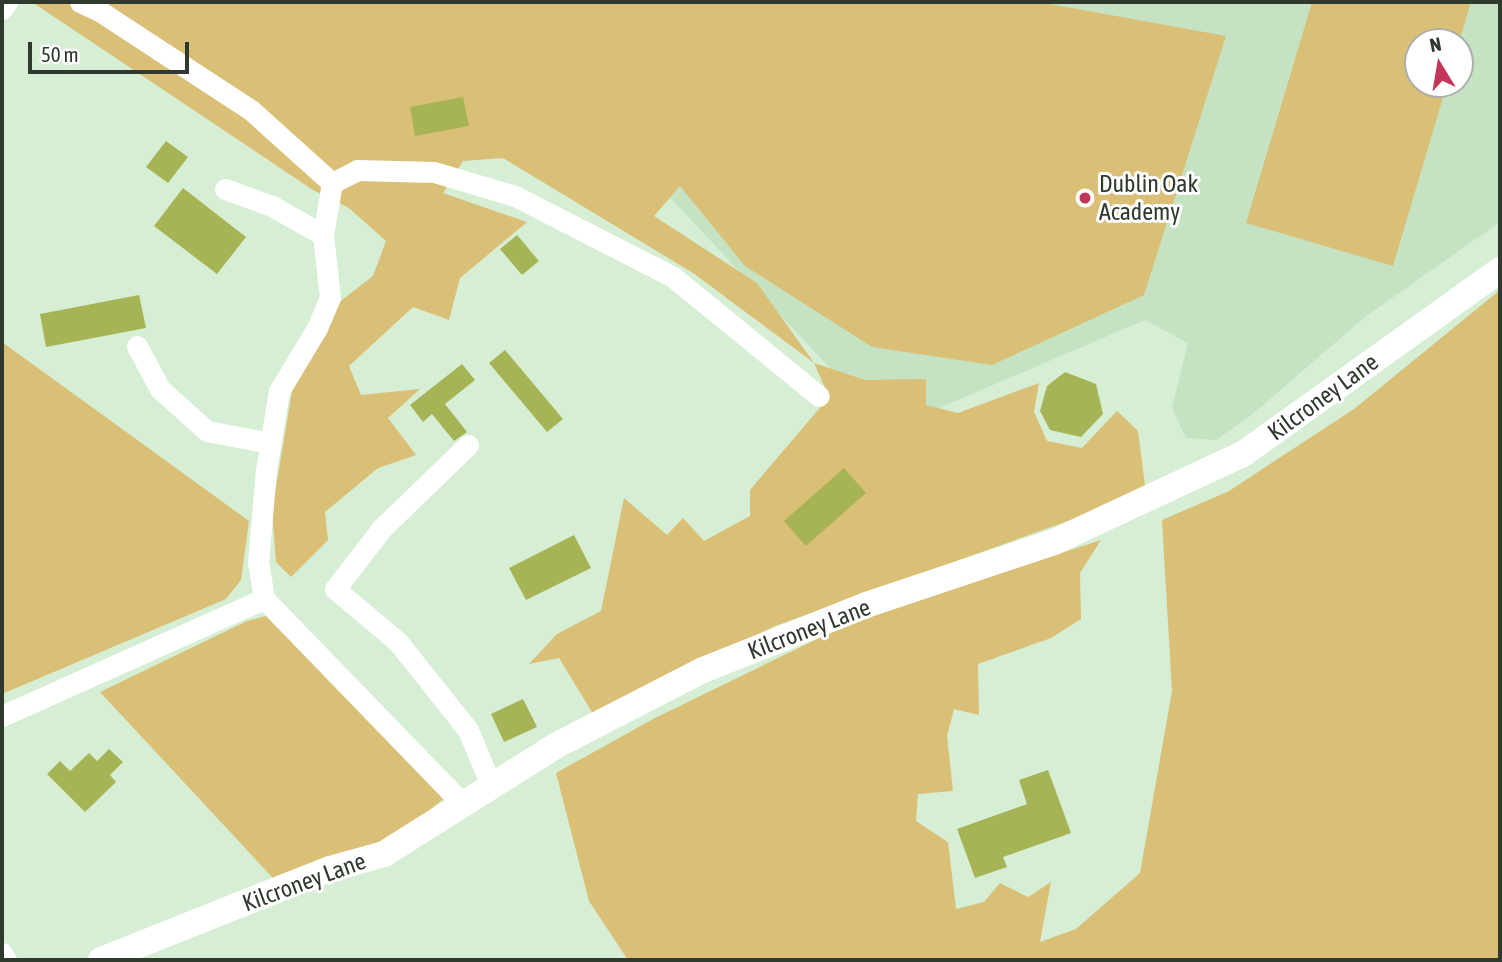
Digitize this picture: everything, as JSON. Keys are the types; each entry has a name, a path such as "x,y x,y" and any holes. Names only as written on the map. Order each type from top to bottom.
{"street":[{"path":"2,9 7,2"},
{"path":"80,2 102,12 251,110 332,183"},
{"path":"332,183 356,170 434,172 515,196 673,277 819,396"},
{"path":"332,183 323,234 330,298 317,328 279,391 270,443 258,564 264,599 462,803"},
{"path":"225,189 272,206 323,234"},
{"name":"Kilcroney Lane","path":"101,960 330,869 384,854 557,745 703,670 866,605 1054,542 1243,454 1500,270"},
{"path":"137,346 160,389 207,431 270,443"},
{"path":"468,445 382,528 335,589 398,642 468,730 491,785"},
{"path":"2,716 264,599"},
{"path":"2,953 6,960"}],"shaded area":[{"path":"32,2 1039,2 1226,36 1144,295 992,365 872,347 745,266 680,186 654,216 757,283 814,363 693,273 503,158 463,161 443,193 527,222 460,278 449,320 413,307 349,366 361,395 420,389 388,418 416,455 378,468 325,512 328,540 291,577 276,562 272,511 293,385 333,307 373,276 386,241 349,208 313,190"},
{"name":"Dublin Oak Academy","path":"516,2 1500,2 1500,222 1365,317 1249,417 1216,440 1186,438 1172,408 1188,343 1145,320 888,430 647,173"},
{"path":"1312,2 1471,2 1463,28 1404,28 1404,98 1443,98 1393,266 1246,223"},
{"path":"1500,290 1500,960 628,960 589,901 556,773 655,718 852,622 1101,540 1080,573 1081,619 1051,638 978,664 979,715 954,709 947,736 953,791 918,794 916,821 948,842 956,909 984,902 1000,883 1028,897 1051,882 1040,942 1076,929 1140,873 1172,691 1162,520 1229,491 1354,409"},
{"path":"2,342 249,521 241,580 226,599 2,694"},
{"path":"814,363 865,380 926,379 926,405 958,413 1039,383 1034,412 1047,441 1082,448 1117,411 1138,431 1146,493 775,626 595,717 559,658 529,664 557,634 601,611 624,498 667,535 683,518 704,541 750,516 750,490 829,397"},
{"path":"266,616 443,799 399,836 285,891 100,692 247,621"}],"building":[{"path":"463,97 469,126 415,136 410,107"},
{"path":"166,141 188,157 168,183 146,167"},
{"path":"183,188 246,237 217,274 154,226"},
{"path":"517,235 539,261 522,275 500,249"},
{"path":"139,295 146,328 46,347 40,314"},
{"path":"505,350 563,419 547,432 489,363"},
{"path":"462,364 475,380 445,404 467,432 454,441 432,414 423,422 410,405"},
{"path":"1065,372 1096,384 1103,414 1081,437 1050,430 1040,411 1047,386"},
{"path":"844,468 866,493 806,546 784,521"},
{"path":"574,535 591,568 526,600 509,568"},
{"path":"523,699 537,727 504,742 491,714"},
{"path":"109,749 123,762 110,775 116,782 85,812 47,774 60,761 70,771 89,753 97,761"},
{"path":"1048,770 1071,833 1003,857 1007,867 975,878 957,829 1027,804 1019,780"}],"place":[{"name":"Dublin Oak Academy","path":"1085,198"}]}
